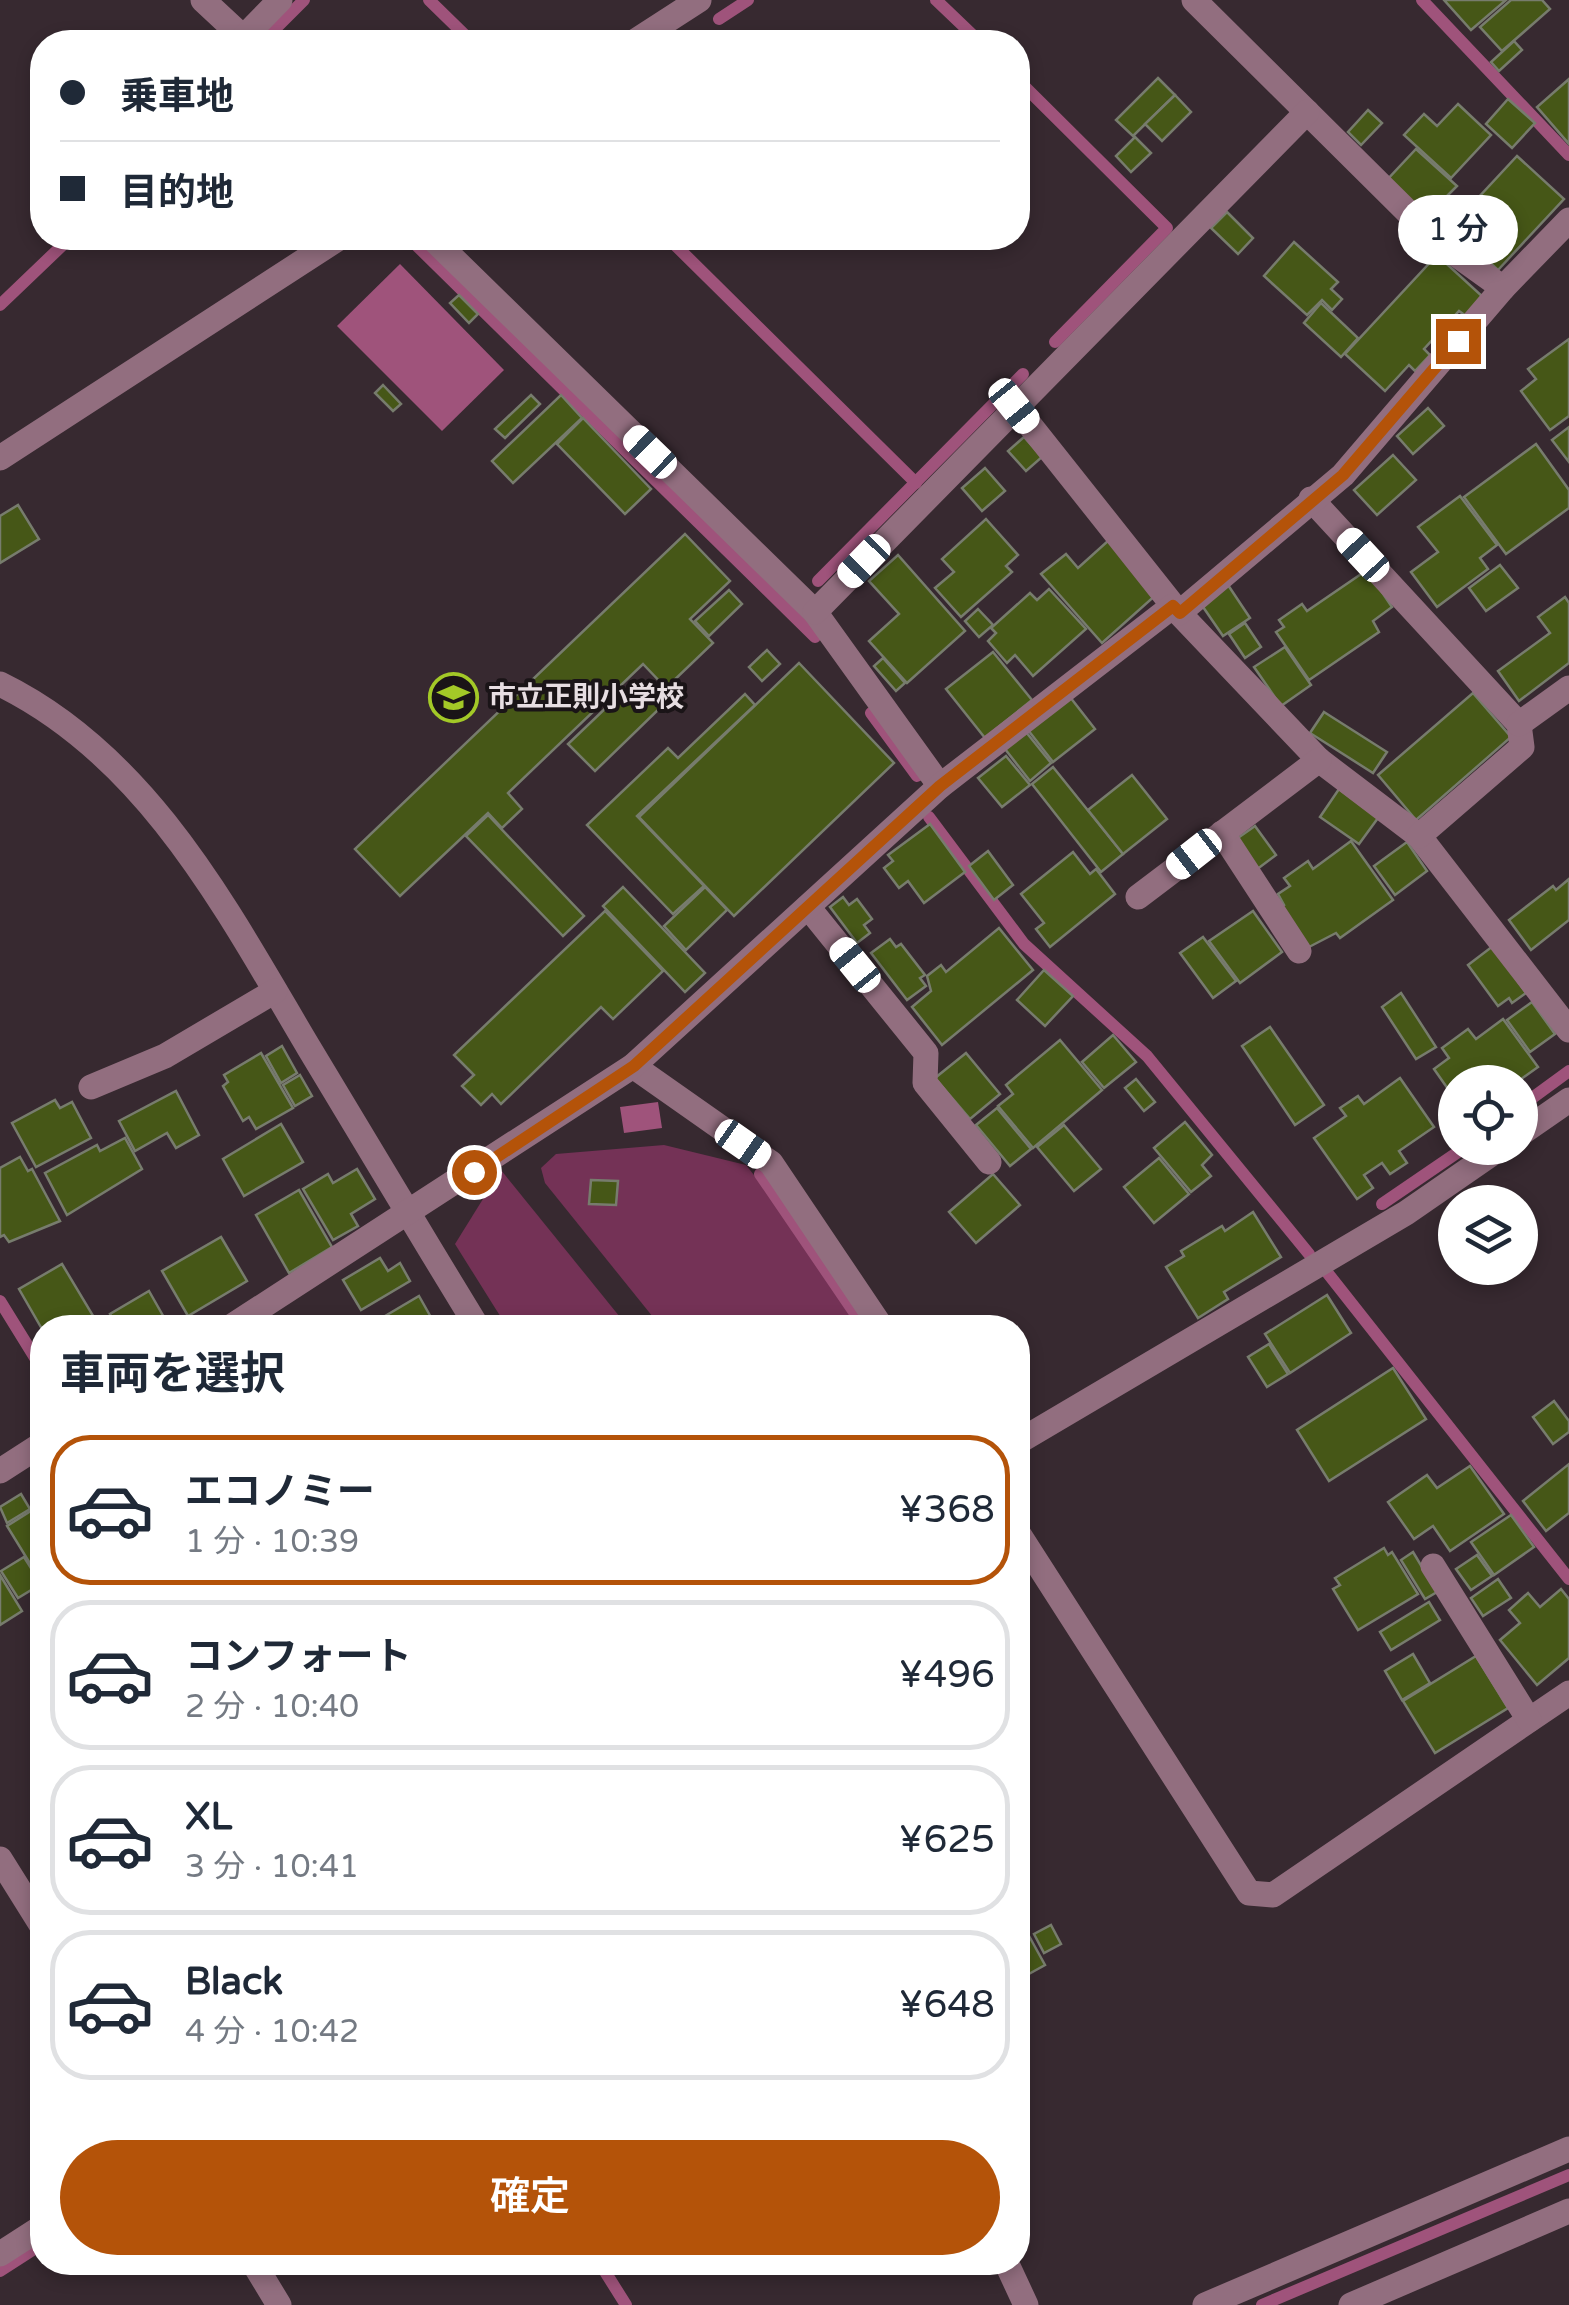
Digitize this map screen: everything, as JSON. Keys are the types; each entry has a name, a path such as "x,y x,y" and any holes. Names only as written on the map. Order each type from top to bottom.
{"street":[{"path":"203,0 234,30"},
{"path":"254,30 280,0"},
{"path":"1194,0 1436,240 1504,288"},
{"path":"651,30 688,3"},
{"path":"815,612 1308,112"},
{"path":"250,1315 634,1066 940,786 1176,609 1343,475 1504,288 1569,220"},
{"path":"0,458 321,250"},
{"path":"444,250 815,612 940,786"},
{"path":"1014,406 1176,609 1319,760 1419,836 1569,1030"},
{"path":"1311,499 1519,724 1522,747 1419,836"},
{"path":"0,684 28,698 96,750 188,848 470,1315"},
{"path":"1519,724 1569,688"},
{"path":"1138,897 1319,760"},
{"path":"1222,833 1298,950"},
{"path":"808,907 926,1053 925,1084 990,1162"},
{"path":"91,1087 164,1056 276,992"},
{"path":"634,1066 771,1163 873,1315"},
{"path":"1538,1122 1569,1100"},
{"path":"1030,1435 1406,1213 1475,1165"},
{"path":"0,1470 30,1451"},
{"path":"1030,1552 1249,1892 1273,1894 1569,1693"},
{"path":"1433,1566 1530,1720"},
{"path":"0,1860 30,1907"},
{"path":"1206,2305 1569,2149"},
{"path":"1351,2305 1569,2211"},
{"path":"0,2254 30,2235"},
{"path":"261,2275 279,2305"},
{"path":"1012,2275 1026,2305"}],"shaded area":[{"path":"400,264 504,370 442,431 337,326"},
{"path":"658,1102 662,1128 624,1133 620,1107"},
{"path":"664,1145 746,1165 791,1222 852,1315 651,1315 545,1183 541,1168 556,1154"},
{"path":"501,1170 618,1315 499,1315 455,1244"}],"building":[{"path":"1444,0 1506,0 1471,30"},
{"path":"1511,0 1542,0 1550,9 1502,51 1480,27"},
{"path":"1514,41 1522,50 1499,71 1491,62"},
{"path":"1158,78 1175,95 1133,136 1116,120"},
{"path":"1569,79 1569,144 1537,107"},
{"path":"1175,95 1191,112 1162,141 1145,124"},
{"path":"1508,99 1535,123 1512,148 1486,124"},
{"path":"1458,104 1491,135 1451,178 1404,135 1424,114 1437,126"},
{"path":"1368,110 1382,123 1361,145 1348,132"},
{"path":"1135,137 1151,153 1131,172 1116,156"},
{"path":"1416,149 1457,186 1446,197 1462,211 1442,232 1386,181"},
{"path":"1517,156 1564,199 1498,270 1451,227"},
{"path":"1227,212 1253,238 1238,254 1211,228"},
{"path":"1294,242 1338,282 1331,289 1342,299 1332,310 1322,300 1307,315 1264,276"},
{"path":"1437,255 1483,297 1466,316 1459,311 1424,349 1430,355 1415,371 1409,365 1385,391 1345,354"},
{"path":"459,295 478,314 469,323 450,303"},
{"path":"1321,303 1358,338 1341,357 1304,323"},
{"path":"1569,339 1569,416 1550,430 1521,391 1536,379 1528,369"},
{"path":"383,385 401,404 393,411 375,393"},
{"path":"531,395 540,404 505,438 495,429"},
{"path":"561,395 582,418 513,483 492,461"},
{"path":"1428,408 1444,426 1413,454 1397,436"},
{"path":"583,418 651,489 625,514 557,444"},
{"path":"1569,427 1569,462 1552,440"},
{"path":"1024,437 1042,457 1026,471 1008,451"},
{"path":"1536,444 1569,490 1569,508 1506,554 1464,497"},
{"path":"1393,455 1416,480 1377,515 1354,490"},
{"path":"985,468 1005,491 982,511 962,488"},
{"path":"1460,496 1497,545 1480,558 1488,569 1437,607 1411,572 1438,552 1418,527"},
{"path":"18,505 39,539 0,563 0,516"},
{"path":"986,519 1018,555 1006,566 1012,572 961,617 935,588 954,572 942,559"},
{"path":"685,534 730,581 690,619 713,643 666,688 643,664 508,793 522,809 502,828 488,813 400,896 355,849"},
{"path":"1109,540 1157,594 1102,643 1041,574 1066,554 1078,568"},
{"path":"898,555 965,631 907,683 869,641 899,614 869,581"},
{"path":"1500,565 1518,588 1486,611 1469,588"},
{"path":"1367,570 1392,607 1373,621 1379,632 1309,680 1276,632 1284,627 1279,620 1302,604 1307,611"},
{"path":"1228,585 1250,618 1223,636 1201,604"},
{"path":"1049,589 1086,629 1033,676 1015,655 1007,663 988,641 996,633 991,628 1030,593 1037,600"},
{"path":"729,590 742,604 709,636 695,621"},
{"path":"1565,597 1569,603 1569,663 1519,701 1498,671 1550,633 1538,617"},
{"path":"978,609 993,625 979,637 965,621"},
{"path":"1245,623 1261,647 1245,658 1229,634"},
{"path":"1285,647 1311,685 1281,706 1254,667"},
{"path":"767,650 780,664 762,681 749,667"},
{"path":"993,652 1032,700 985,738 946,689"},
{"path":"883,658 905,683 896,691 874,666"},
{"path":"799,663 894,763 734,916 639,817"},
{"path":"634,681 660,708 595,771 568,744"},
{"path":"1473,693 1511,737 1416,820 1378,775"},
{"path":"745,694 755,705 637,816 704,886 673,914 587,825 668,748 678,758"},
{"path":"1070,697 1095,729 1053,762 1028,730"},
{"path":"1324,712 1387,752 1373,773 1310,733"},
{"path":"1026,732 1051,763 1030,781 1005,749"},
{"path":"1006,756 1030,785 1002,807 978,778"},
{"path":"1053,767 1123,854 1101,872 1032,784"},
{"path":"1132,775 1167,819 1123,854 1088,810"},
{"path":"1339,789 1378,818 1359,844 1320,817"},
{"path":"488,815 584,916 563,936 466,836"},
{"path":"930,824 965,872 924,903 908,881 899,888 884,868 893,861 888,855"},
{"path":"1255,826 1276,855 1256,870 1235,840"},
{"path":"1351,841 1393,900 1340,938 1336,933 1309,947 1280,907 1284,905 1278,894 1290,886 1284,878 1308,861 1313,869"},
{"path":"1407,842 1427,871 1395,895 1374,866"},
{"path":"988,851 1013,885 994,900 969,866"},
{"path":"1073,852 1090,874 1096,869 1115,894 1050,947 1036,929 1044,923 1021,894"},
{"path":"1569,879 1569,920 1531,950 1509,920 1553,886 1556,890"},
{"path":"623,887 705,973 685,992 603,906"},
{"path":"705,887 727,910 686,950 664,926"},
{"path":"843,897 849,905 857,899 872,919 864,925 870,933 857,943 830,907"},
{"path":"605,911 663,971 613,1019 601,1007 501,1104 492,1094 481,1105 462,1086 474,1075 454,1055"},
{"path":"1253,911 1282,952 1240,983 1209,941"},
{"path":"999,928 1033,970 942,1045 912,1007 931,991 927,976 941,965 946,972"},
{"path":"1203,937 1236,981 1213,998 1180,953"},
{"path":"890,939 896,947 901,944 925,975 920,978 926,986 907,1000 871,953"},
{"path":"1493,946 1526,993 1512,1003 1509,998 1498,1006 1468,965"},
{"path":"1044,970 1073,996 1045,1026 1017,1000"},
{"path":"1401,993 1436,1047 1416,1059 1382,1007"},
{"path":"1532,1002 1555,1034 1530,1052 1507,1020"},
{"path":"1503,1019 1537,1065 1439,1065 1449,1058 1442,1048 1468,1029 1476,1039"},
{"path":"1270,1027 1324,1105 1295,1125 1242,1046"},
{"path":"1113,1035 1136,1062 1104,1088 1082,1062"},
{"path":"1060,1040 1102,1090 1033,1148 998,1106 1013,1094 1006,1085"},
{"path":"282,1046 297,1073 281,1083 266,1056"},
{"path":"261,1053 293,1108 256,1129 249,1117 243,1121 223,1086 228,1082 224,1075"},
{"path":"966,1053 1000,1094 970,1119 935,1078"},
{"path":"300,1075 312,1096 295,1106 283,1085"},
{"path":"1400,1078 1434,1127 1399,1151 1407,1163 1390,1174 1382,1163 1364,1175 1373,1188 1357,1199 1314,1138 1346,1116 1340,1108 1358,1096 1364,1104"},
{"path":"1136,1079 1155,1102 1144,1111 1125,1088"},
{"path":"176,1091 199,1135 176,1148 167,1133 135,1151 119,1121"},
{"path":"55,1100 60,1108 72,1102 91,1138 36,1167 12,1123"},
{"path":"997,1108 1031,1149 1010,1166 976,1125"},
{"path":"1185,1122 1212,1155 1202,1165 1211,1176 1191,1192 1154,1148"},
{"path":"281,1124 303,1162 244,1196 223,1159"},
{"path":"1064,1125 1101,1169 1074,1191 1037,1147"},
{"path":"125,1138 142,1169 67,1215 45,1173 97,1145 100,1151"},
{"path":"20,1157 28,1171 32,1169 60,1221 9,1242 4,1235 0,1237 0,1168"},
{"path":"1159,1158 1189,1194 1154,1223 1124,1187"},
{"path":"357,1169 375,1199 351,1214 358,1226 333,1240 303,1189 328,1174 333,1183"},
{"path":"993,1174 1020,1205 976,1243 949,1212"},
{"path":"591,1180 618,1181 616,1205 589,1204"},
{"path":"299,1190 332,1247 289,1273 256,1215"},
{"path":"1253,1212 1281,1257 1224,1292 1228,1299 1198,1318 1166,1267 1184,1256 1181,1251 1222,1226 1225,1231"},
{"path":"221,1237 247,1281 187,1315 162,1271"},
{"path":"380,1258 388,1271 400,1263 410,1281 361,1310 343,1280"},
{"path":"62,1264 93,1315 34,1315 19,1289"},
{"path":"149,1291 163,1315 111,1315"},
{"path":"1327,1295 1351,1333 1290,1373 1265,1334"},
{"path":"419,1296 430,1315 387,1315"},
{"path":"1269,1344 1288,1374 1267,1387 1248,1357"},
{"path":"1393,1368 1426,1419 1329,1481 1297,1430"},
{"path":"1554,1401 1569,1421 1569,1432 1553,1444 1533,1417"},
{"path":"1569,1464 1569,1513 1546,1531 1523,1501"},
{"path":"1470,1466 1504,1514 1450,1551 1433,1526 1414,1539 1388,1502 1427,1475 1437,1488"},
{"path":"21,1494 30,1509 7,1523 0,1507"},
{"path":"30,1512 30,1563 7,1526"},
{"path":"1511,1515 1534,1547 1494,1575 1471,1542"},
{"path":"1384,1548 1388,1555 1392,1552 1418,1594 1358,1630 1333,1589 1340,1585 1335,1578"},
{"path":"1413,1552 1437,1592 1425,1599 1401,1560"},
{"path":"1477,1555 1492,1576 1471,1590 1456,1569"},
{"path":"24,1557 30,1567 30,1591 18,1598 1,1571"},
{"path":"0,1575 22,1611 0,1625"},
{"path":"1498,1579 1511,1598 1483,1616 1471,1598"},
{"path":"1561,1589 1569,1599 1569,1658 1537,1685 1500,1640 1520,1623 1509,1610 1528,1593 1540,1607"},
{"path":"1429,1602 1440,1620 1391,1650 1380,1632"},
{"path":"1413,1654 1430,1683 1402,1700 1385,1671"},
{"path":"1476,1656 1508,1708 1435,1753 1403,1701"},
{"path":"1051,1925 1061,1944 1044,1953 1034,1934"},
{"path":"1030,1938 1045,1965 1030,1973"}],"waterway":[{"path":"274,30 304,0"},
{"path":"429,0 460,30"},
{"path":"719,19 748,0"},
{"path":"936,0 967,30"},
{"path":"1422,0 1569,155"},
{"path":"1030,92 1167,228 1055,342"},
{"path":"0,305 57,250"},
{"path":"421,250 815,637"},
{"path":"680,250 916,483"},
{"path":"818,581 1023,374"},
{"path":"871,713 917,776"},
{"path":"929,817 1024,944 1147,1056 1309,1254"},
{"path":"1538,1094 1569,1071"},
{"path":"1382,1204 1439,1165"},
{"path":"760,1174 856,1315"},
{"path":"1326,1271 1569,1579"},
{"path":"0,1301 30,1350"},
{"path":"1262,2305 1569,2175"},
{"path":"0,2271 30,2252"},
{"path":"607,2275 626,2305"}],"place":[{"name":"市立正則小学校","path":"453,697"}],"route":[{"path":"474,1172 634,1066 940,786 1173,606 1180,613 1343,475 1458,341"}]}
